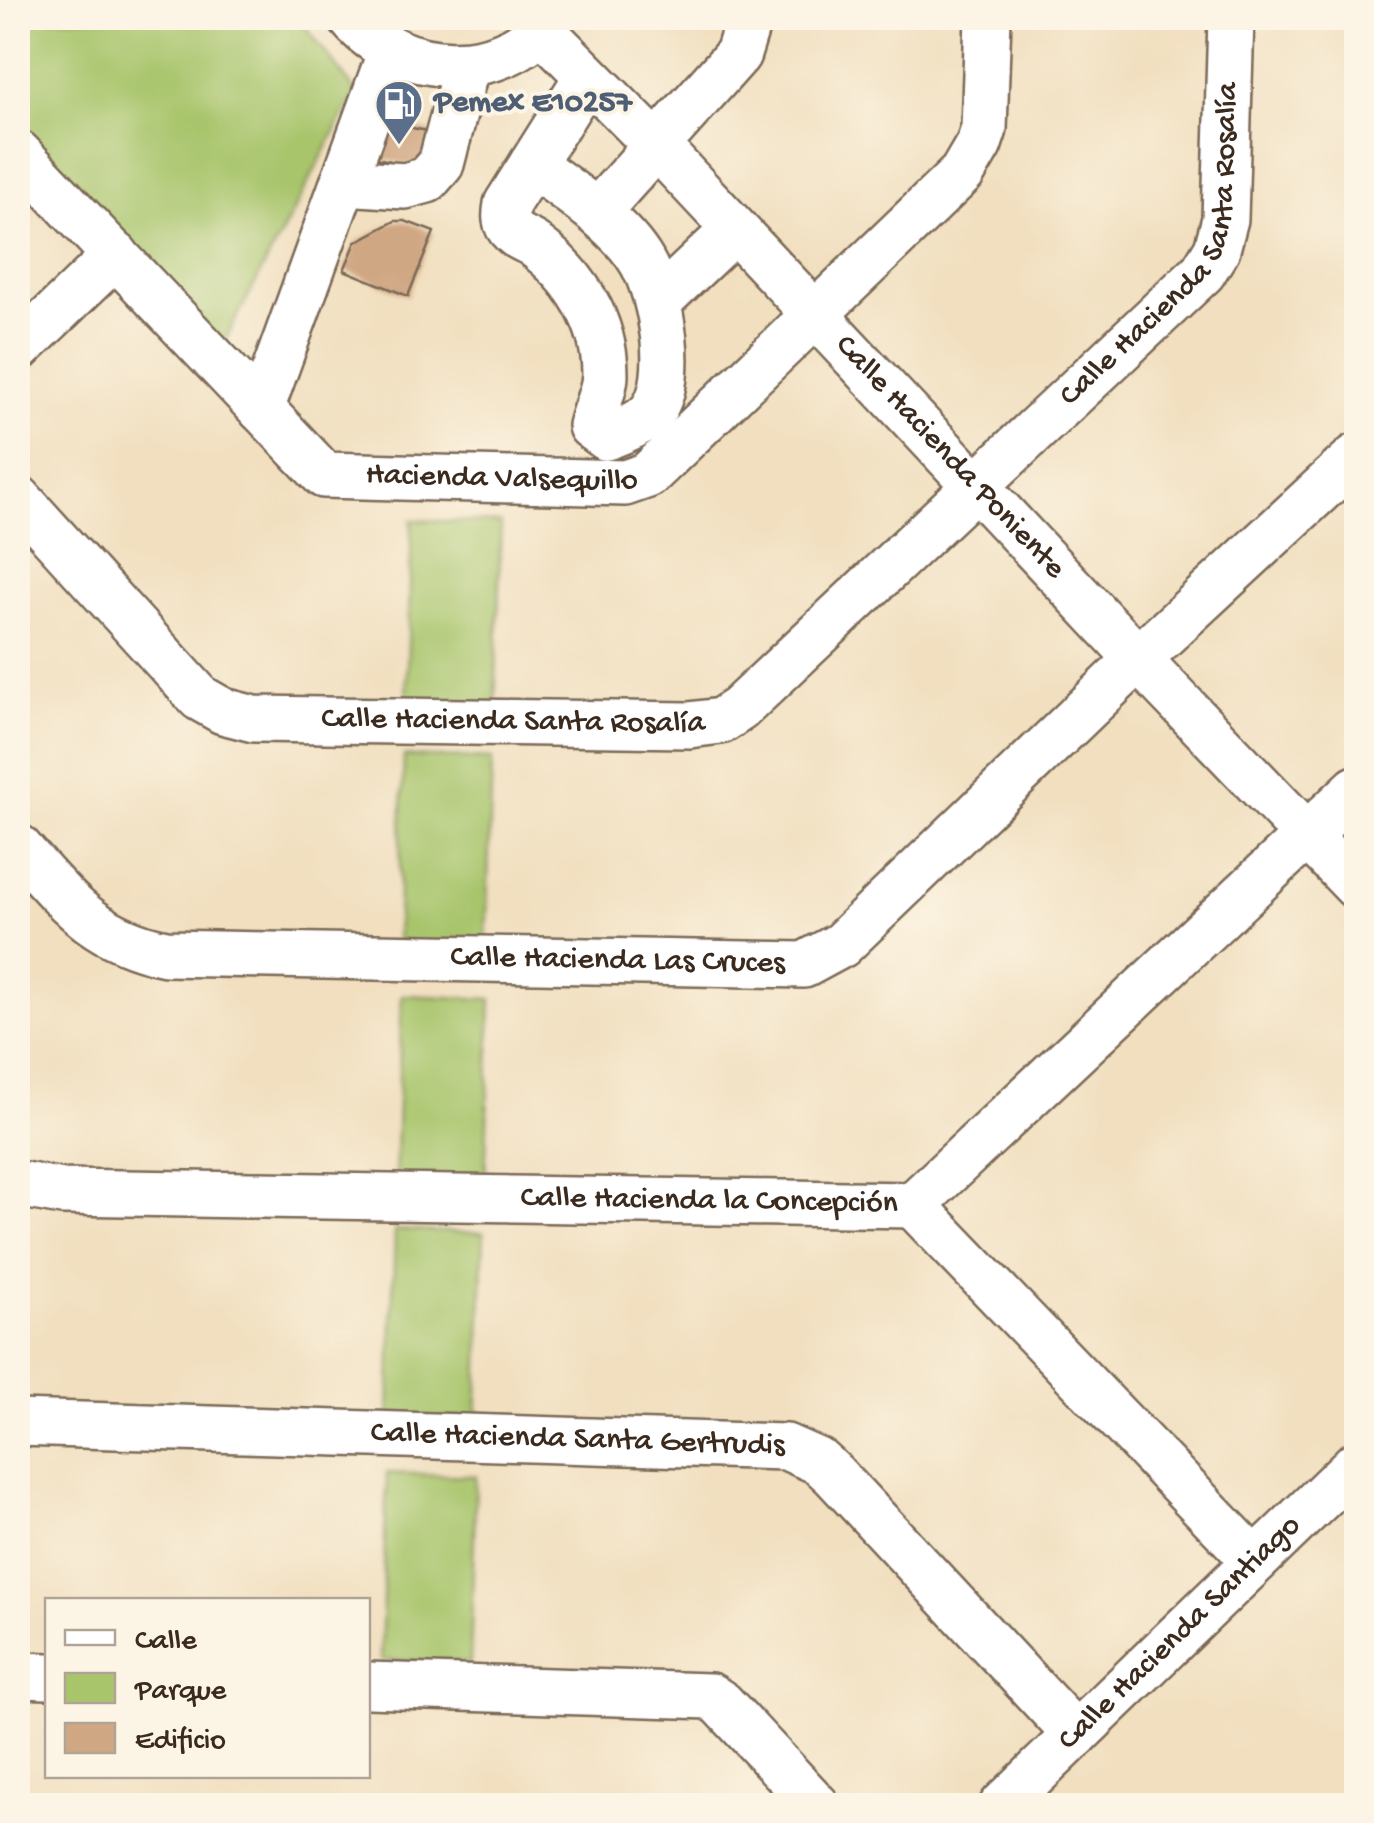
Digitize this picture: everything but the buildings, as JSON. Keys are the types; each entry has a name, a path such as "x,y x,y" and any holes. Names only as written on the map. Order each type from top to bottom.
{"street":[{"path":"351,18 361,30 392,51 426,62 468,64 507,52 545,24"},
{"path":"597,212 738,54 750,18"},
{"name":"Hacienda Valsequillo","path":"18,154 324,476 625,483 648,475 665,429 812,314 962,173 980,144 984,128 988,18"},
{"name":"Calle Hacienda Santa Rosalía","path":"18,498 200,698 223,711 254,720 690,725 720,721 738,710 1204,272 1217,248 1225,219 1231,18"},
{"name":"Calle Hacienda Poniente","path":"545,24 587,78 656,146 1356,886"},
{"path":"261,410 392,51"},
{"path":"344,182 405,186 427,180 441,164 468,64"},
{"path":"532,164 597,212 641,260 658,302 666,368 659,401 665,429 624,430 606,436 591,426 605,378 602,345 592,310 579,289 534,245 513,232 504,218 506,204 587,78"},
{"path":"658,302 734,230"},
{"path":"18,350 116,255"},
{"name":"Calle Hacienda Las Cruces","path":"18,847 80,915 133,946 166,953 804,965 841,945 1138,659 1356,457"},
{"name":"Calle Hacienda la Concepción","path":"18,1184 40,1190 82,1192 914,1205 1356,789"},
{"path":"914,1205 1255,1561"},
{"name":"Calle Hacienda Santa Gertrudis","path":"18,1424 766,1446 801,1451 834,1475 1076,1736"},
{"name":"Calle Hacienda Santiago","path":"1002,1806 1356,1464"},
{"path":"18,1675 45,1676"},
{"path":"370,1685 710,1696 722,1704 817,1806"}],"green space":[{"path":"18,18 299,18 356,92 222,346 18,136"},
{"path":"412,520 501,523 495,710 406,707"},
{"path":"404,756 492,759 486,946 397,943"},
{"path":"402,995 491,999 485,1186 395,1182"},
{"path":"395,1230 484,1233 477,1420 389,1417"},
{"path":"387,1473 476,1476 470,1663 381,1660"}],"place":[{"name":"Pemex E10257","path":"399,146"}]}
